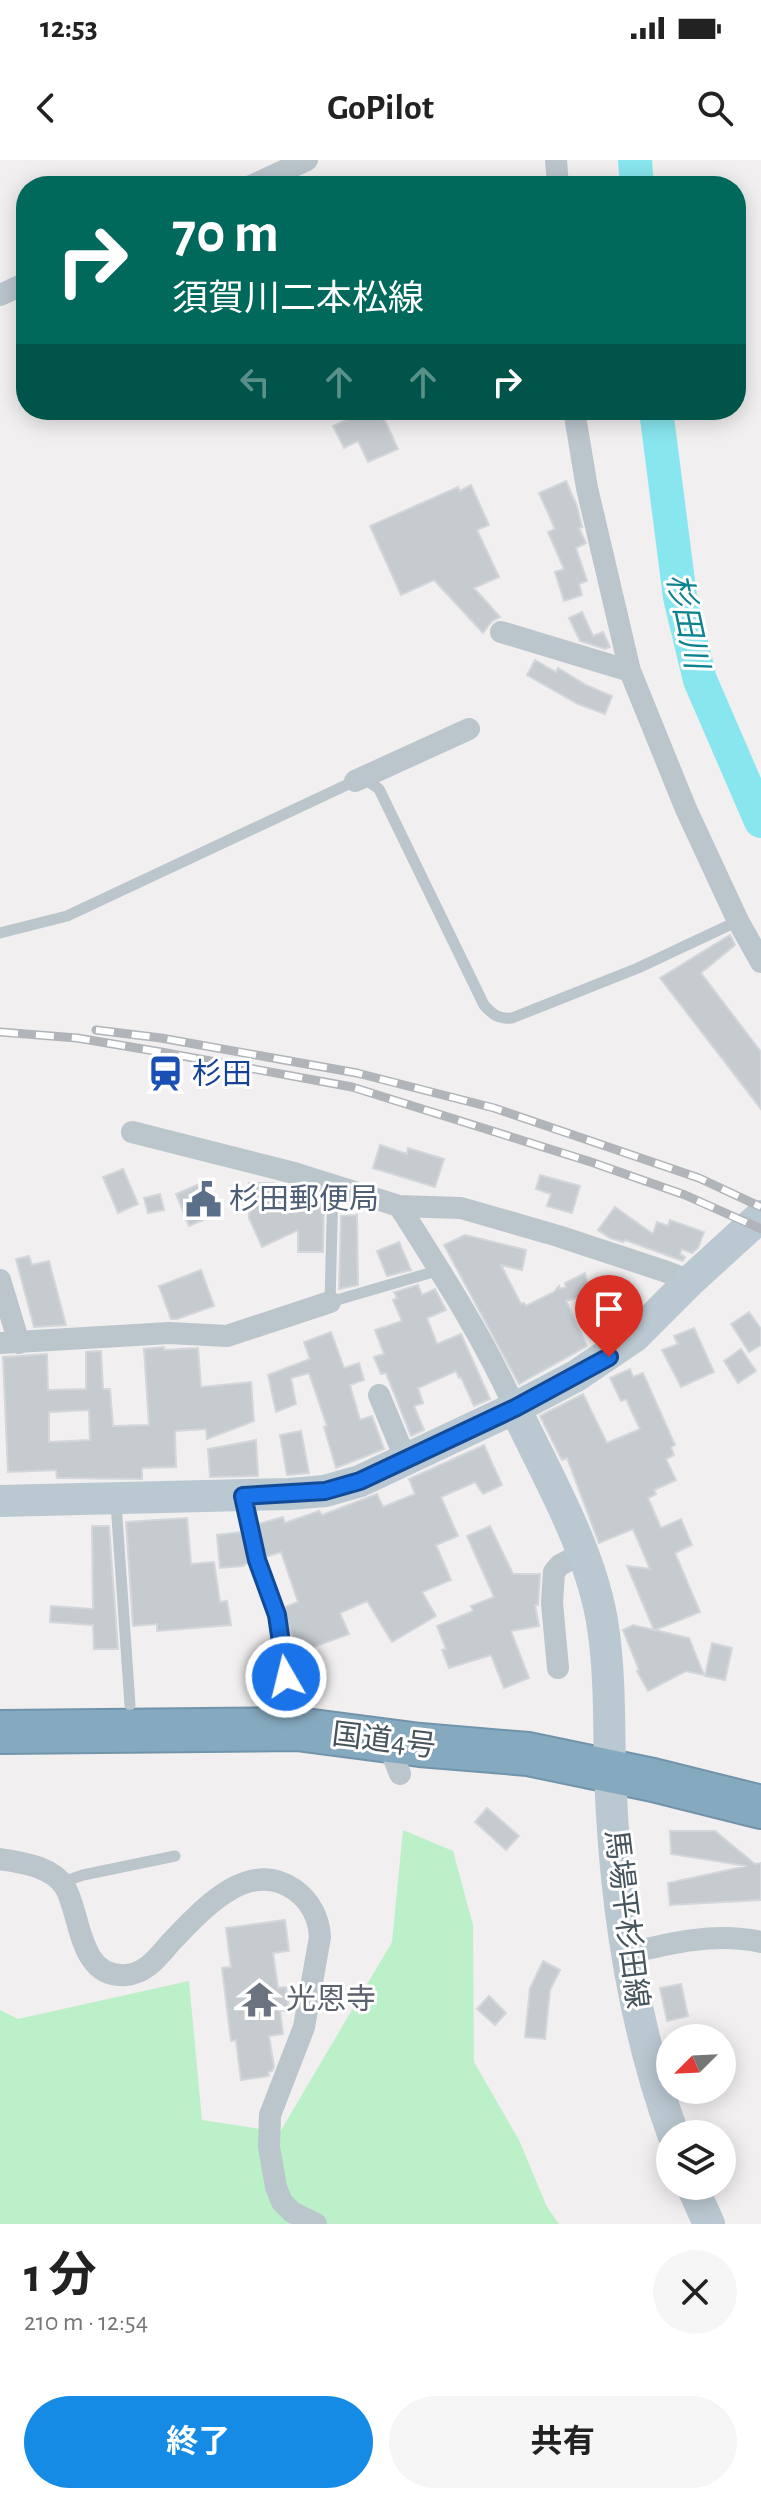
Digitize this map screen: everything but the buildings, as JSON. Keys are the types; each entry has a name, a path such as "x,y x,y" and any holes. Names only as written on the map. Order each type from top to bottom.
{"highway":[{"name":"国道4号","path":"0,1705 291,1708 417,1719 610,1759 761,1781"},
{"name":"国道4号","path":"0,1732 297,1729 398,1758 528,1754 610,1759 761,1807"}],"main road":[{"path":"0,1501 243,1496 325,1491 360,1481 515,1408 609,1357 655,1318 761,1216"},
{"name":"馬場平杉田線","path":"515,1408 593,1581 603,1627 625,1954 646,2054 668,2120"},
{"path":"698,2200 709,2224"}],"street":[{"path":"273,176 307,160"},
{"path":"576,420 587,488 630,671 686,809 738,921 761,962"},
{"path":"501,632 630,671"},
{"path":"355,781 469,729"},
{"path":"132,1132 216,1152 399,1206 461,1208 558,1236 690,1281"},
{"path":"399,1206 495,1365 515,1408"},
{"path":"0,1280 10,1343 169,1333 227,1336 330,1302"},
{"path":"379,1395 406,1460"},
{"path":"558,1668 552,1603 554,1572 560,1565 581,1554"},
{"path":"0,1859 48,1871 65,1887 90,1956 105,1970 116,1975 135,1973 153,1963 227,1890 247,1881 264,1880 287,1885 312,1908 320,1937 316,1967 304,2027 270,2115 269,2147 282,2202 292,2212 316,2224"},
{"path":"625,1954 684,1940 716,1938 761,1942"}],"lane":[{"path":"0,933 67,916 355,781 368,781 379,789 484,1005 503,1019 638,968 738,921"},
{"path":"333,1185 330,1302 440,1270"},
{"path":"243,1496 257,1560 277,1615 291,1708"},
{"path":"115,1500 130,1705"},
{"path":"60,1883 83,1875 175,1856"}],"green space":[{"path":"403,1830 453,1851 473,1925 474,2062 519,2140 547,2207 559,2224 0,2224 0,2010 18,2019 189,1981 202,2120 280,2132 392,1942"}],"waterway":[{"name":"杉田川","path":"635,160 636,176"},
{"name":"杉田川","path":"657,420 680,597 700,680 761,821"}],"railway":[{"path":"96,1030 161,1038 357,1073 494,1108 699,1178 761,1207"},
{"path":"0,1032 77,1038 352,1087 591,1162 685,1195 761,1229"}],"place":[{"name":"杉田","path":"166,1074"},
{"name":"杉田郵便局","path":"203,1199"},
{"name":"光恩寺","path":"260,1999"}],"route":[{"path":"286,1677 277,1615 257,1560 243,1496 325,1491 360,1481 515,1408 609,1357"}]}
